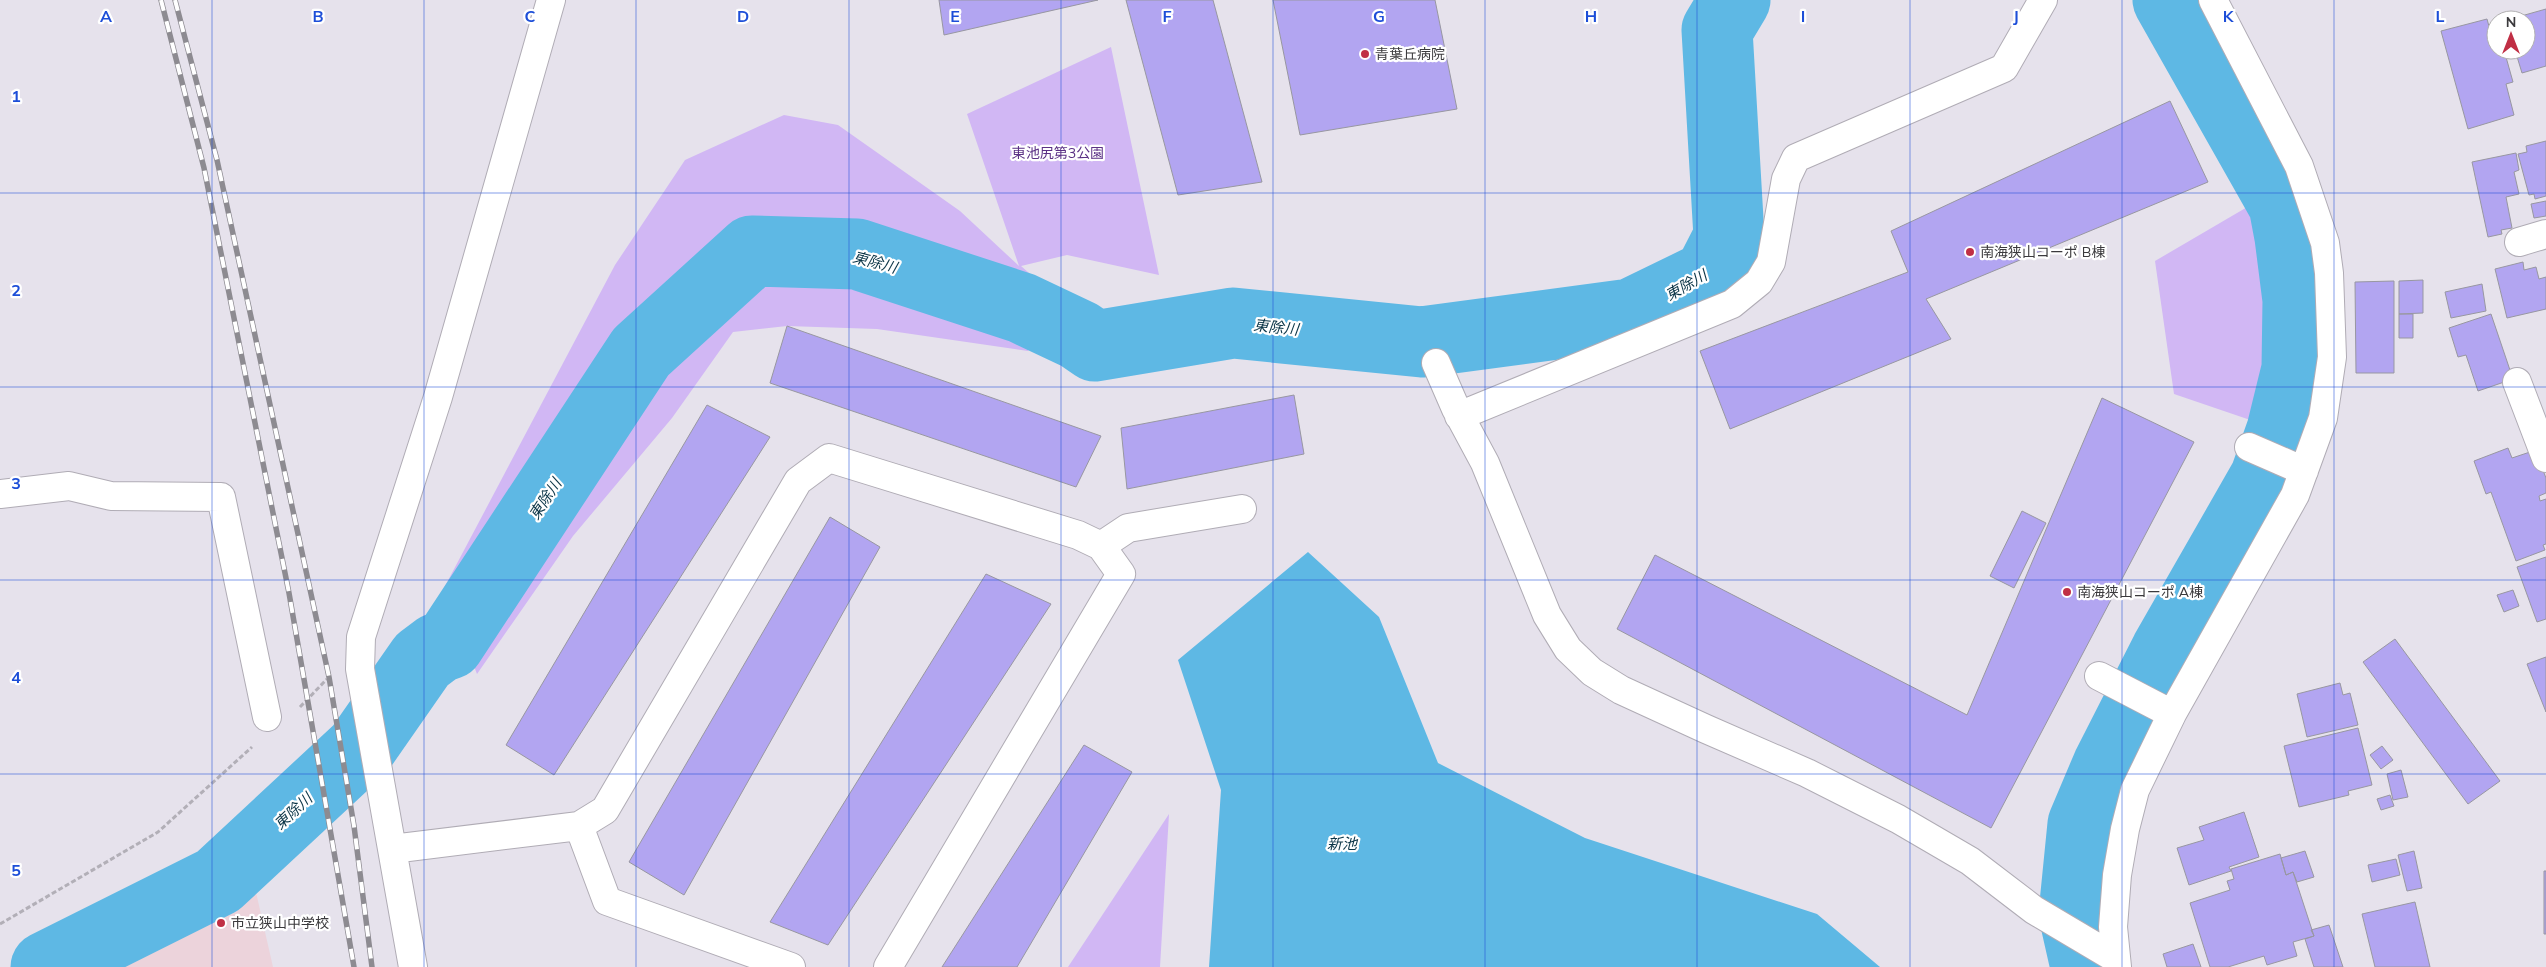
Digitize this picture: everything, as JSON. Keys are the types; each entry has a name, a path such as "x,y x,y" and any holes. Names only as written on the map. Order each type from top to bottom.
{"street":[{"path":"413,967 360,669 361,637 438,397 551,0"},
{"path":"1459,416 1732,304 1759,282 1771,262 1786,179 1796,158 2004,68 2043,0"},
{"path":"2114,960 2117,875 2125,829 2135,790 2168,711 2295,495 2297,468 2323,418 2332,357 2331,300 2324,243 2299,166 2213,0"},
{"path":"2519,242 2546,234"},
{"path":"1436,363 1459,416 1485,463 1547,615 1568,648 1592,672 1621,690 1807,772 1898,819 1970,861 2034,910 2065,927 2114,960"},
{"path":"2517,382 2546,458"},
{"path":"2249,447 2297,468"},
{"path":"392,850 579,826 605,810 798,481 829,458 1078,535 1101,546 1121,574 888,967"},
{"path":"0,494 69,486 111,496 221,497 263,729"},
{"path":"1101,546 1128,528 1242,509"},
{"path":"2100,676 2168,711"},
{"path":"579,826 607,901 791,967"}],"path":[{"path":"296,712 328,677"},
{"path":"0,924 158,832 263,729"}],"shaded area":[{"name":"市立狭山中学校","path":"253,879 273,967 107,967"}],"green space":[{"name":"東池尻第3公園","path":"1111,47 1159,275 1067,255 1021,266 1060,300 1028,351 877,329 787,326 733,332 672,418 573,536 477,674 444,588 615,265 685,160 784,115 838,125 960,211 1019,266 967,114"},
{"path":"2249,206 2273,256 2278,358 2262,424 2174,394 2155,261"},
{"path":"1169,814 1160,967 1068,967"}],"water":[{"name":"新池","path":"1308,552 1379,617 1438,763 1585,838 1817,914 1880,967 1209,967 1221,790 1178,660"}],"building":[{"path":"939,0 1098,0 944,35"},
{"path":"1126,0 1213,0 1262,182 1178,195"},
{"name":"青葉丘病院","path":"1273,0 1435,0 1457,109 1300,135"},
{"path":"2546,9 2546,66 2522,73 2518,60 2536,60 2536,12"},
{"path":"2486,19 2486,60 2507,60 2513,82 2506,84 2514,115 2468,129 2441,31"},
{"name":"南海狭山コーポ B棟","path":"2170,101 2208,182 1926,299 1951,339 1730,429 1700,351 1908,272 1891,231"},
{"path":"2546,141 2546,196 2535,199 2534,194 2529,195 2518,154 2527,152 2526,146"},
{"path":"2516,153 2519,170 2514,172 2519,194 2506,197 2512,228 2501,230 2502,234 2488,237 2472,162"},
{"path":"2546,201 2546,216 2534,218 2531,204"},
{"path":"2523,262 2524,270 2536,267 2539,279 2546,277 2546,309 2507,318 2495,269"},
{"path":"2423,280 2423,313 2399,314 2399,281"},
{"path":"2394,281 2394,373 2356,373 2355,282"},
{"path":"2482,284 2486,311 2451,318 2445,292"},
{"path":"2399,314 2413,314 2413,338 2399,338"},
{"path":"2491,314 2513,379 2478,391 2466,355 2458,357 2449,328"},
{"path":"787,326 1101,436 1076,487 770,383"},
{"path":"1294,395 1304,454 1127,489 1121,428"},
{"name":"南海狭山コーポ A棟","path":"2102,398 2194,442 1991,828 1617,629 1655,555 1967,715"},
{"path":"707,405 770,437 554,775 506,745"},
{"path":"2508,448 2512,458 2530,452 2539,460 2546,478 2546,493 2539,496 2540,501 2546,499 2546,544 2543,545 2545,550 2516,561 2491,492 2486,494 2474,461"},
{"path":"2022,511 2046,523 2014,588 1990,576"},
{"path":"830,517 880,547 684,895 629,862"},
{"path":"2546,557 2546,619 2537,622 2517,567"},
{"path":"986,574 1051,604 828,945 770,922"},
{"path":"2513,590 2519,606 2504,612 2497,595"},
{"path":"2395,639 2500,781 2468,804 2363,662"},
{"path":"2546,657 2546,712 2527,664"},
{"path":"2340,683 2343,695 2350,693 2358,725 2307,737 2297,694"},
{"path":"2358,728 2372,785 2348,791 2349,795 2299,807 2284,746"},
{"path":"1084,745 1132,772 1017,967 942,967"},
{"path":"2382,746 2393,760 2381,769 2370,755"},
{"path":"2401,770 2408,797 2393,800 2387,774"},
{"path":"2390,795 2394,806 2381,810 2377,799"},
{"path":"2244,812 2259,857 2229,867 2231,871 2189,885 2177,848 2204,840 2199,827"},
{"path":"2305,851 2314,877 2297,882 2293,872 2286,875 2281,858"},
{"path":"2414,851 2422,888 2407,891 2398,855"},
{"path":"2280,854 2286,875 2293,872 2314,936 2293,942 2297,956 2267,965 2264,956 2228,967 2210,967 2190,903 2230,890 2227,881 2234,879 2231,869"},
{"path":"2396,859 2400,875 2372,882 2368,865"},
{"path":"2544,871 2546,871 2546,934 2544,934"},
{"path":"2415,902 2430,967 2375,967 2362,914"},
{"path":"2329,925 2343,967 2314,967 2305,939 2314,936 2311,930"},
{"path":"2193,944 2201,967 2167,967 2163,954"}],"waterway":[{"name":"東除川","path":"46,967 218,881 360,749 422,660 438,648 449,644 641,352 752,251 857,254 1022,308 1079,335 1095,346 1233,323 1422,342 1631,314 1709,276 1729,237 1717,30 1735,0"},
{"path":"2086,967 2074,914 2083,824 2108,765 2166,651 2265,478 2282,430 2297,369 2298,300 2284,205 2168,0"}],"railway":[{"path":"161,0 204,168 289,593 354,967"},
{"path":"175,0 217,160 329,677 354,826 372,967"}],"place":[{"name":"青葉丘病院","path":"1365,54"},
{"name":"南海狭山コーポ B棟","path":"1970,252"},
{"name":"南海狭山コーポ A棟","path":"2067,592"},
{"name":"市立狭山中学校","path":"221,923"}]}
